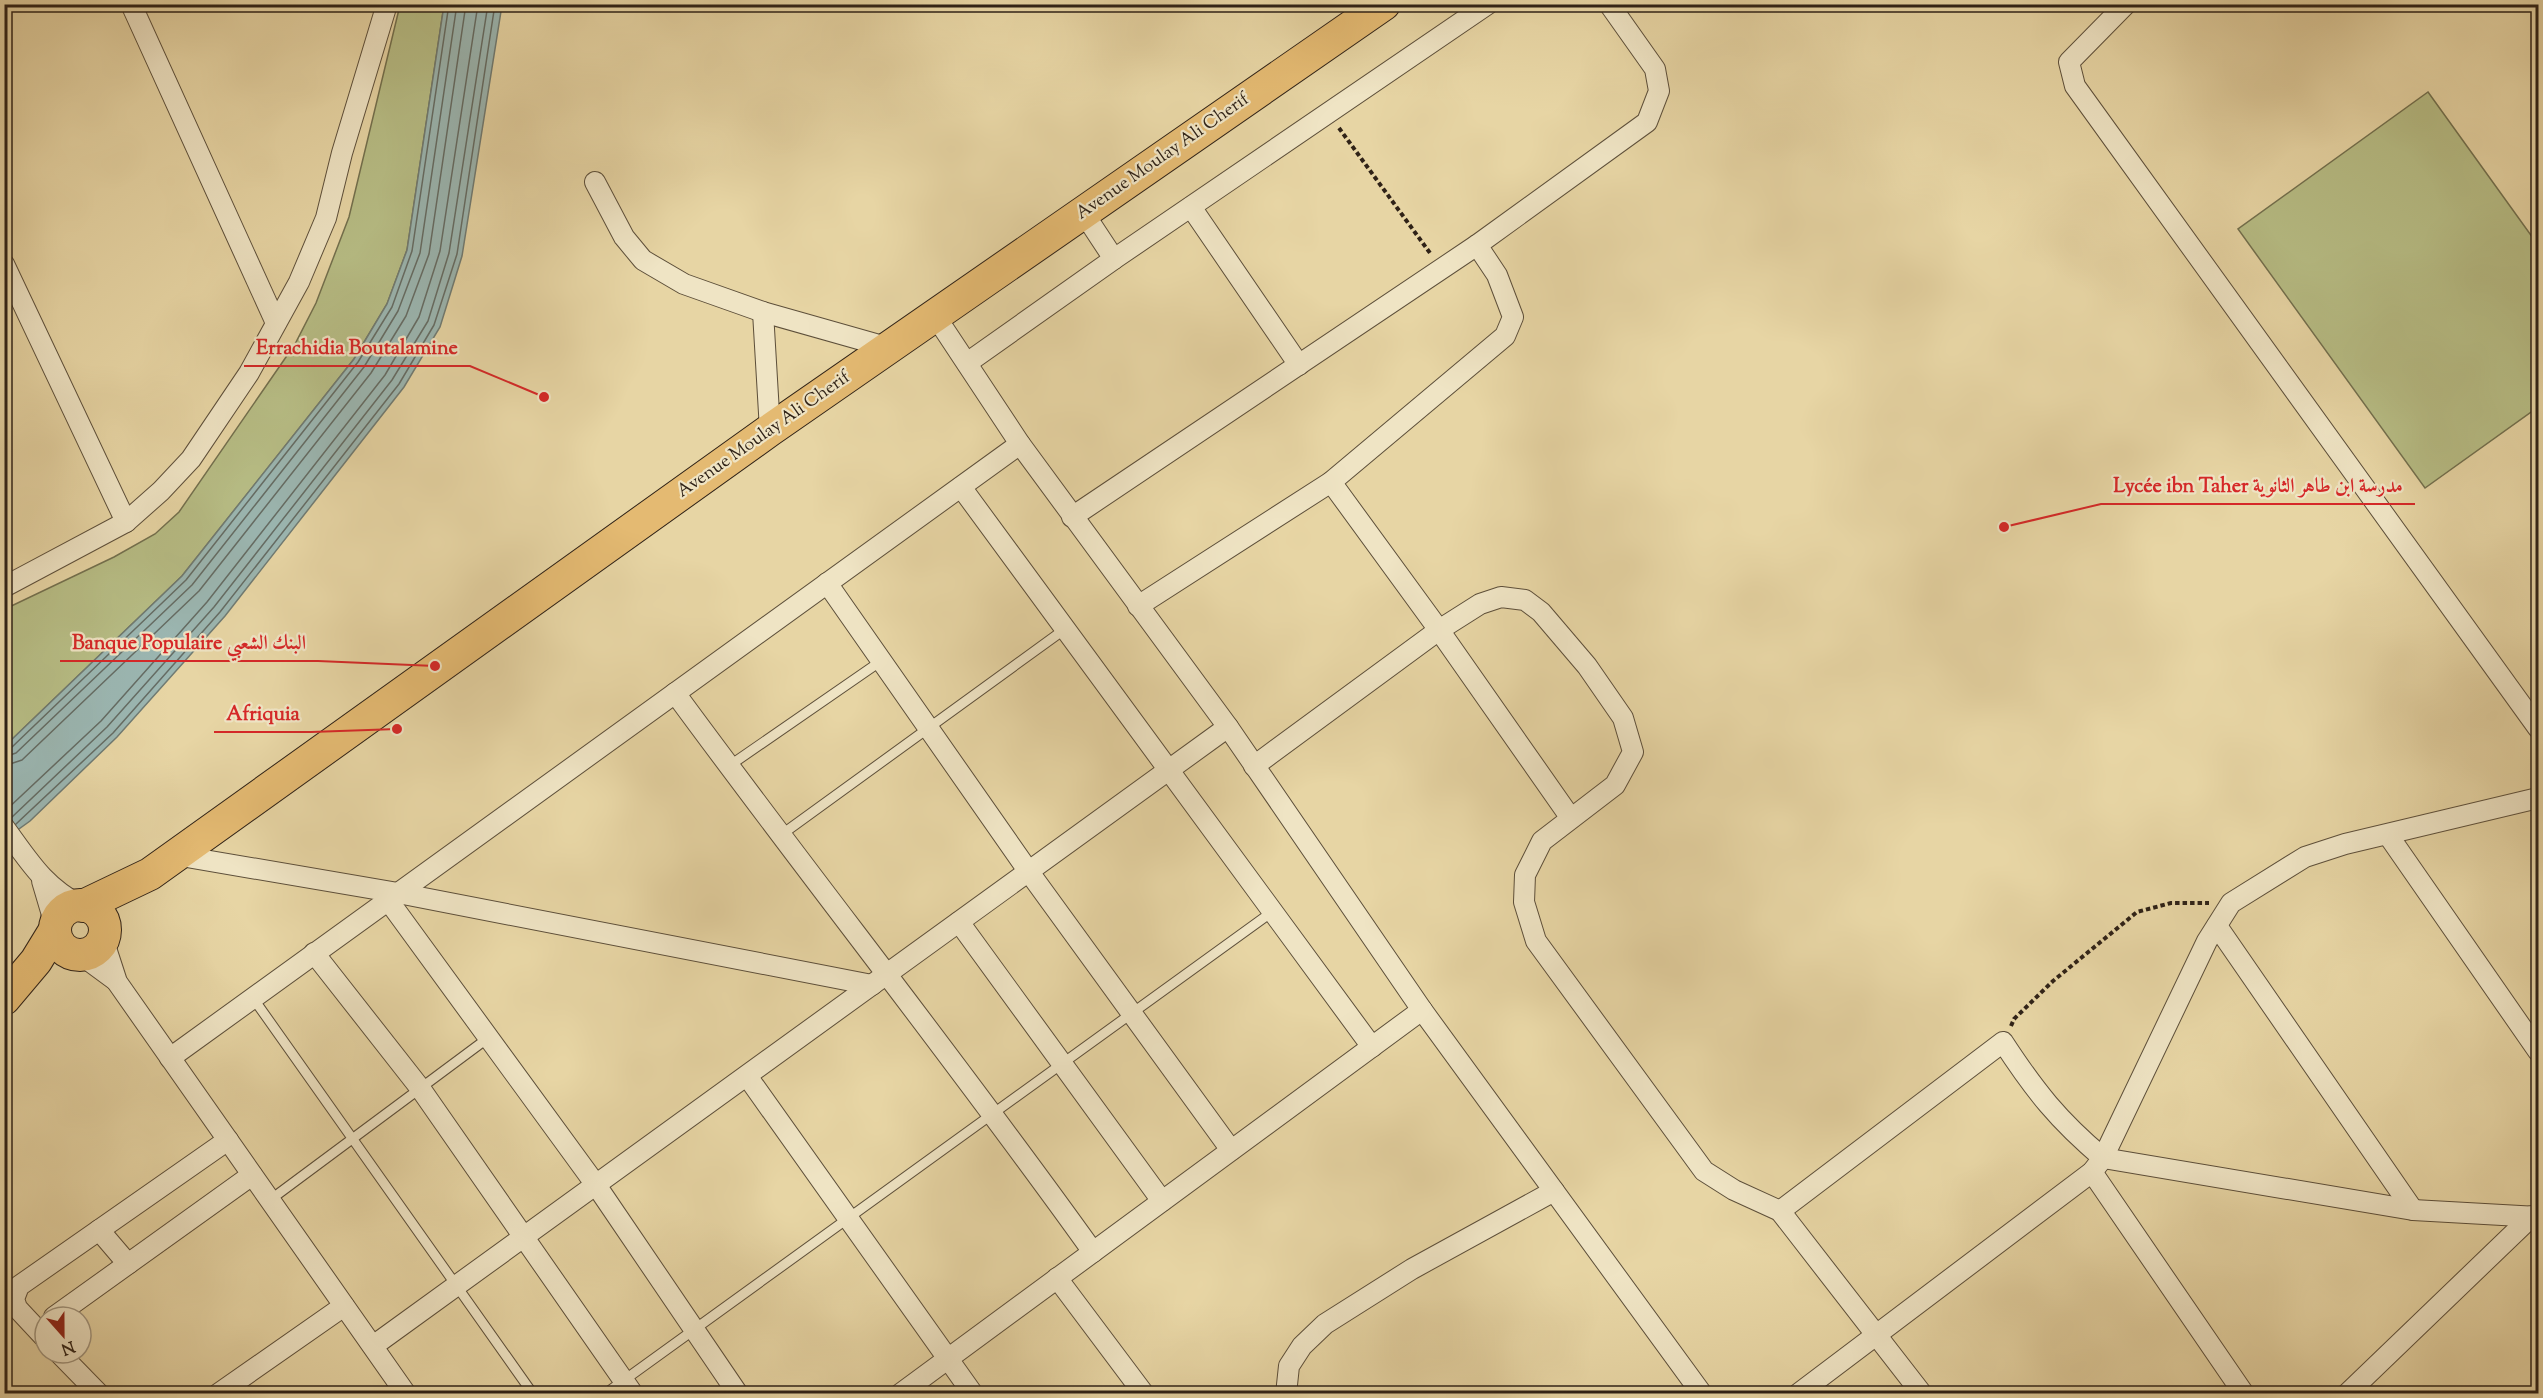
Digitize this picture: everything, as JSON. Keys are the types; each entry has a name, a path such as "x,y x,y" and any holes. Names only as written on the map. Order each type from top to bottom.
{"main road":[{"name":"Avenue Moulay Ali Cherif","path":"150,874 770,430 890,348 934,314 1384,4"},
{"path":"6,997 36,961 67,909 82,906 150,874"},
{"path":"6,997 46,970 91,946 150,874"},
{"path":"55,928 59,944 69,953 91,946 105,927 98,913 82,906"}],"street":[{"path":"131,4 276,323"},
{"path":"4,586 126,522 161,491 191,459 249,373 300,282 326,218 342,153 387,4"},
{"path":"967,363 1488,4"},
{"path":"1072,517 1477,245 1647,122 1659,91 1655,69 1609,4"},
{"path":"2126,4 2068,62 2075,87 2538,728"},
{"path":"595,182 624,237 643,260 684,284 763,312 890,348"},
{"path":"1191,207 1299,365"},
{"path":"1083,212 1114,260"},
{"path":"1138,606 1330,482 1505,336 1513,317 1497,275 1477,245"},
{"path":"4,264 126,522"},
{"path":"763,312 770,430"},
{"path":"934,314 1020,444 1228,728 1422,1010 1702,1394"},
{"path":"170,1058 1020,444"},
{"path":"1330,482 1439,630 1570,817"},
{"path":"962,487 1371,1047"},
{"path":"827,584 1029,872 1133,1012 1231,1150"},
{"path":"1254,766 1439,630 1480,604 1501,597 1525,600 1541,612 1587,666 1623,718 1633,752 1616,785 1570,817 1542,841 1525,875 1524,902 1536,941 1704,1171 1734,1190 1780,1211 1922,1394"},
{"path":"675,693 780,836 879,980 994,1113 1093,1252"},
{"path":"373,1346 1228,728"},
{"path":"1798,1394 1878,1335 2097,1165 2207,941 2231,903 2305,857 2345,844 2538,798"},
{"path":"9,834 41,878 59,894 82,906"},
{"path":"2388,835 2538,1051"},
{"path":"175,855 393,897 879,980"},
{"path":"41,878 55,928"},
{"path":"393,897 488,1038 596,1185 738,1394"},
{"path":"959,922 1162,1201"},
{"path":"2217,926 2413,1210"},
{"path":"91,946 406,1394"},
{"path":"314,953 420,1088 628,1387"},
{"path":"900,1394 1422,1010"},
{"path":"1780,1211 2003,1042 2037,1095 2074,1134 2097,1165 2244,1394"},
{"path":"747,1076 973,1394"},
{"path":"33,1322 18,1308 14,1299 15,1291 19,1286 228,1140"},
{"path":"2097,1165 2413,1210 2535,1217"},
{"path":"71,1305 252,1175"},
{"path":"1286,1394 1289,1366 1302,1346 1326,1324 1412,1269 1554,1191"},
{"path":"2347,1394 2535,1217"},
{"path":"99,1230 128,1264"},
{"path":"1058,1278 1144,1394"},
{"path":"218,1394 344,1306"},
{"path":"71,1365 99,1394"}],"lane":[{"path":"780,836 1065,629"},
{"path":"729,766 881,661"},
{"path":"605,1394 628,1387 694,1329 1272,912"},
{"path":"252,998 533,1394"},
{"path":"270,1200 488,1038"}],"path":[{"path":"1328,113 1442,268"},
{"path":"2003,1042 2014,1019 2029,1004 2137,912 2171,903 2231,903"}],"green space":[{"path":"400,5 444,5 407,250 387,304 354,359 182,576 5,746 5,609 114,557 155,534 179,512 295,344 316,303 349,217"},
{"path":"2428,92 2538,245 2538,407 2425,488 2238,229"}],"water":[{"path":"444,5 502,5 462,256 440,327 404,387 225,616 117,737 30,821 5,839 5,746 182,576 354,359 387,304 407,250"}],"place":[{"name":"Errachidia Boutalamine","path":"544,397"},
{"name":"Lycée ibn Taher مدرسة ابن طاهر الثانوية","path":"2004,527"},
{"name":"Banque Populaire البنك الشعبي","path":"435,666"},
{"name":"Afriquia","path":"397,729"}]}
